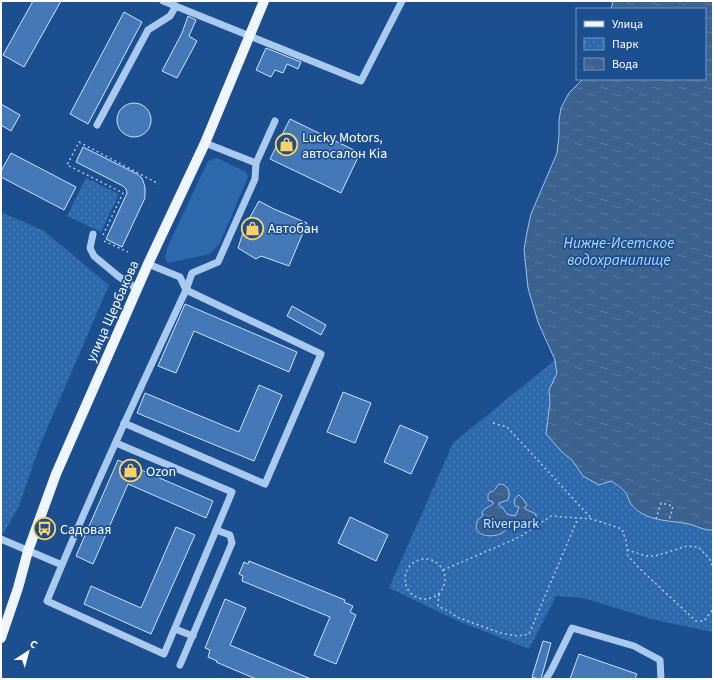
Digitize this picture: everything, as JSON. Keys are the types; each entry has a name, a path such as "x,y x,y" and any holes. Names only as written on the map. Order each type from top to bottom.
{"main road":[{"name":"улица Щербакова","path":"1,638 18,588 28,551 56,474 148,264 205,143 264,1"}],"street":[{"path":"163,1 361,81 402,1"},
{"path":"97,125 148,30 170,16 176,6"},
{"path":"116,443 232,492 164,654 47,601 124,423 186,290 192,273 218,262 256,179 256,163 275,122"},
{"path":"205,143 256,163"},
{"path":"94,234 90,248 94,256 118,276 137,289"},
{"path":"124,423 265,484 321,354 186,290 180,277 148,264"},
{"path":"180,665 232,543 230,535 216,530"},
{"path":"1,539 62,565"},
{"path":"546,679 572,628 634,646 660,660 661,679"},
{"path":"175,629 193,636"}],"path":[{"path":"103,236 123,193 67,165 79,142 159,184"},
{"path":"104,241 128,252"},
{"path":"493,423 507,427 592,519"},
{"path":"656,519 661,503 673,506 670,521"},
{"path":"443,570 513,540 551,516 592,519 622,529 626,541 628,556 696,621 704,621 713,609"},
{"path":"439,594 438,606 457,617 500,633 518,636 529,634 578,518"},
{"path":"627,550 646,556 655,556 687,546 698,547 709,558 713,567"},
{"path":"422,559 431,560 438,564 443,570 445,579 444,587 439,594 431,598 423,599 408,591 405,583 405,575 408,567 414,562 422,559"}],"green space":[{"path":"217,158 246,172 248,177 220,243 210,254 168,263 165,259 167,248 208,161"},
{"path":"86,178 119,194 101,232 67,216"},
{"path":"1,212 44,231 109,285 40,445 19,506 3,534 1,533"},
{"name":"Riverpark","path":"555,360 557,373 549,390 550,402 546,434 562,452 572,460 583,476 611,481 626,493 631,504 641,513 655,519 689,524 704,529 713,530 713,632 655,620 583,598 556,596 529,649 458,621 389,588 453,443"}],"water":[{"name":"Нижне-Исетское водохранилище","path":"613,1 713,1 713,530 658,519 643,514 631,504 627,494 613,482 611,481 599,485 583,476 572,460 562,452 546,434 550,402 549,390 557,373 555,360 538,322 528,288 524,250 531,214 557,153 561,108 569,93 582,80 706,80 706,8 611,8"},
{"path":"499,484 505,485 509,491 508,500 499,503 507,514 514,516 516,515 519,507 515,505 514,502 519,495 527,505 525,509 536,514 536,517 531,523 525,525 511,522 500,534 492,536 483,535 477,530 477,522 483,515 483,510 493,504 493,502 488,500 488,495"}],"building":[{"path":"33,1 61,1 24,67 3,55"},
{"path":"124,12 142,22 88,124 70,114"},
{"path":"188,16 196,20 189,36 197,41 177,78 162,71 182,33"},
{"path":"266,48 301,62 298,69 287,64 283,73 275,70 271,77 256,70"},
{"path":"131,103 137,103 141,104 148,110 151,120 150,127 144,134 137,137 131,137 127,136 120,130 117,123 117,117 118,113 124,106"},
{"path":"1,104 20,115 11,131 1,125"},
{"path":"290,119 360,153 341,193 270,159"},
{"path":"83,147 137,174 142,178 145,187 145,198 122,247 106,239 127,193 126,189 123,186 76,162"},
{"path":"11,153 76,187 64,210 1,177 1,171"},
{"path":"259,201 307,223 289,266 261,256 256,259 238,248 245,226"},
{"path":"185,304 297,352 289,372 194,331 176,373 158,366"},
{"path":"292,306 326,325 321,335 287,316"},
{"path":"259,385 282,395 254,461 137,413 145,393 239,432"},
{"path":"343,392 371,403 355,443 327,432"},
{"path":"400,425 428,437 411,474 384,462"},
{"path":"118,460 213,501 206,518 128,484 93,564 76,556"},
{"path":"350,517 388,535 376,561 338,543"},
{"path":"176,527 195,535 151,634 84,604 91,586 141,608"},
{"path":"249,561 345,600 344,602 353,606 350,612 356,615 336,664 314,655 330,617 242,581 243,576 239,574 244,562 248,564"},
{"path":"225,599 246,608 230,645 311,679 256,679 216,662 217,661 208,657 210,650 205,648"},
{"path":"543,641 551,643 541,679 539,679 532,677"},
{"path":"579,654 637,674 635,679 570,679"}],"place":[{"name":"Lucky Motors, автосалон Kia","path":"286,145"},
{"name":"Автобан","path":"252,228"},
{"name":"Ozon","path":"130,471"},
{"name":"Садовая","path":"45,529"}]}
